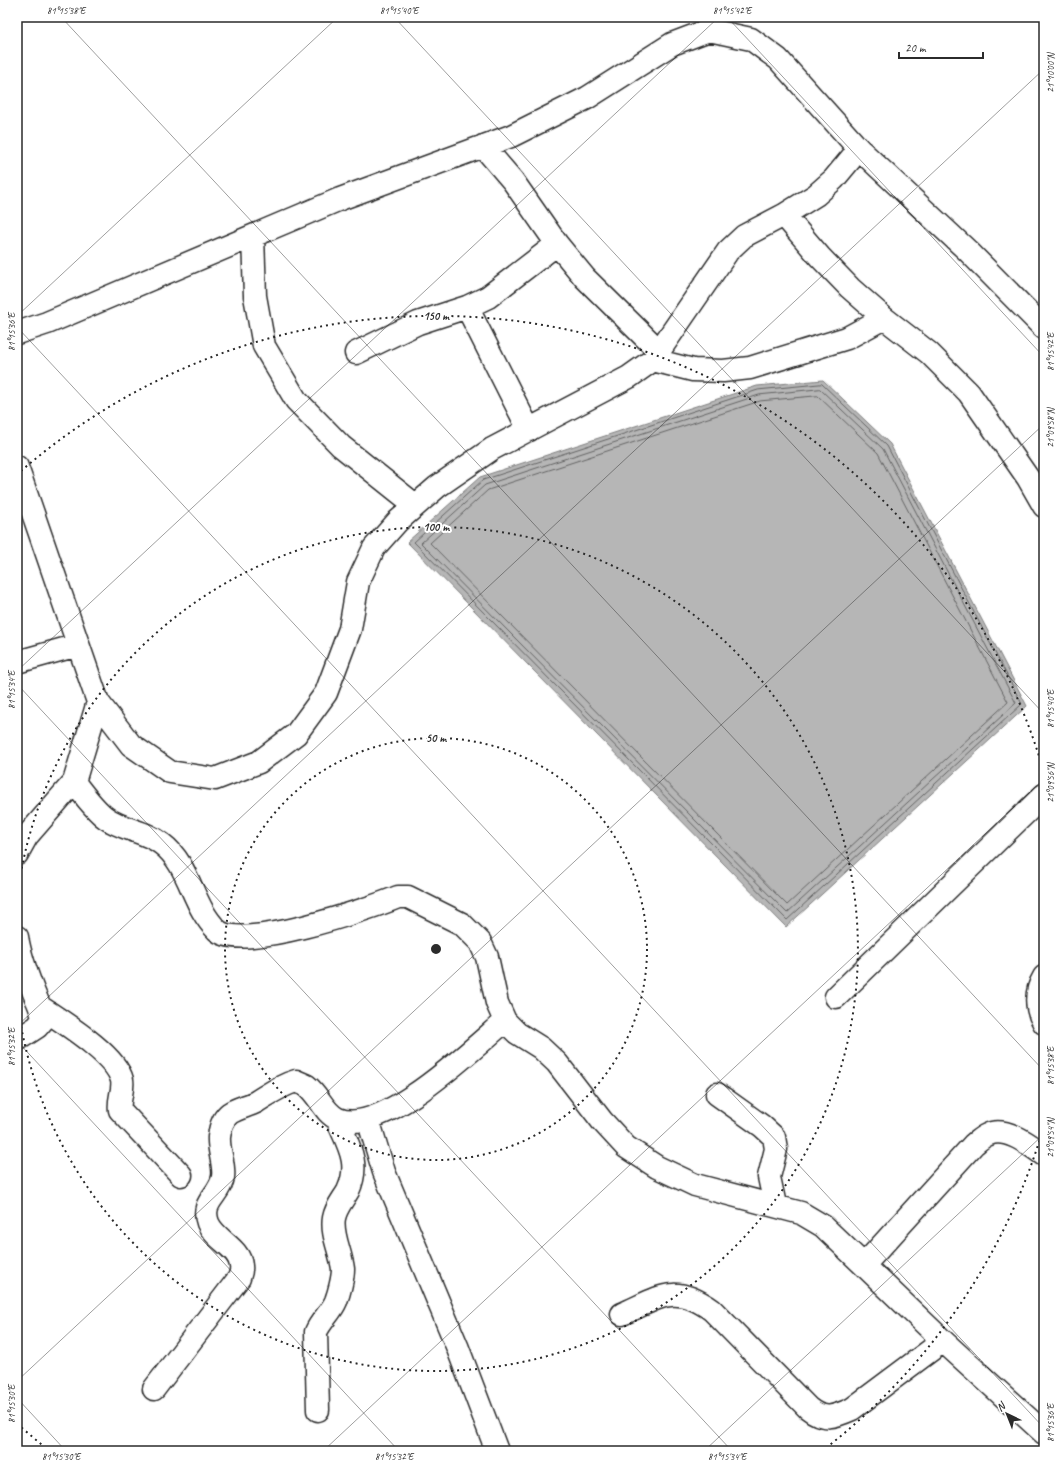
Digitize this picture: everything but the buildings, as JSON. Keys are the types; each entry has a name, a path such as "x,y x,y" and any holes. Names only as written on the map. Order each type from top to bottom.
{"street":[{"path":"17,333 47,323 340,199 510,136 587,98 708,23 751,39 778,58 859,149 969,252 1044,328"},
{"path":"483,146 513,181 557,244 585,278 656,355 693,370 723,371 750,368 847,338 884,318"},
{"path":"17,467 98,702 131,745 170,772 215,779 259,762 296,734 326,693 350,629 358,582 374,548 415,505 437,487 492,449 629,377 656,355 728,251 744,236 784,215 816,195 834,179 859,149"},
{"path":"784,215 850,288 884,318 929,353 969,393 1028,478 1044,506"},
{"path":"253,236 255,296 264,346 296,400 341,446 415,505"},
{"path":"356,353 418,323 467,307 494,293 557,244"},
{"path":"467,307 528,430"},
{"path":"17,662 78,646"},
{"path":"17,854 27,836 74,782 98,702"},
{"path":"74,782 95,808 107,819 162,843 183,870 208,918 217,931 227,936 245,937 319,924 398,897 408,897 462,924 480,942 487,957 497,1003 505,1021 517,1033 541,1048 557,1063 602,1121 626,1147 657,1168 695,1185 775,1204 801,1213 823,1226 943,1341 1044,1433"},
{"path":"836,998 1044,795"},
{"path":"17,937 19,949 32,988 42,1008 43,1020 37,1027 17,1040"},
{"path":"1044,977 1036,999 1038,1013 1044,1023"},
{"path":"42,1008 67,1025 113,1062 122,1081 122,1094 119,1102 120,1110 181,1175"},
{"path":"337,1119 347,1122 368,1119 393,1109 421,1091 505,1021"},
{"path":"154,1389 239,1278 242,1266 235,1252 217,1236 209,1224 205,1210 209,1201 220,1186 224,1175 219,1149 219,1136 223,1122 230,1113 254,1102 285,1084 296,1081 307,1086 326,1109 337,1119 352,1155 353,1178 344,1198 337,1207 334,1219 343,1270 336,1301 320,1322 316,1332 318,1410"},
{"path":"717,1094 762,1126 774,1137 776,1149 769,1177 775,1204"},
{"path":"368,1119 384,1172 457,1346 497,1451"},
{"path":"864,1265 974,1144 988,1134 1007,1133 1023,1139 1044,1155"},
{"path":"622,1314 662,1296 680,1294 696,1299 712,1310 808,1408 816,1415 827,1417 838,1415 852,1409 943,1341"}],"water":[{"path":"823,380 890,444 1027,706 786,927 407,542 480,477 757,386"}]}
